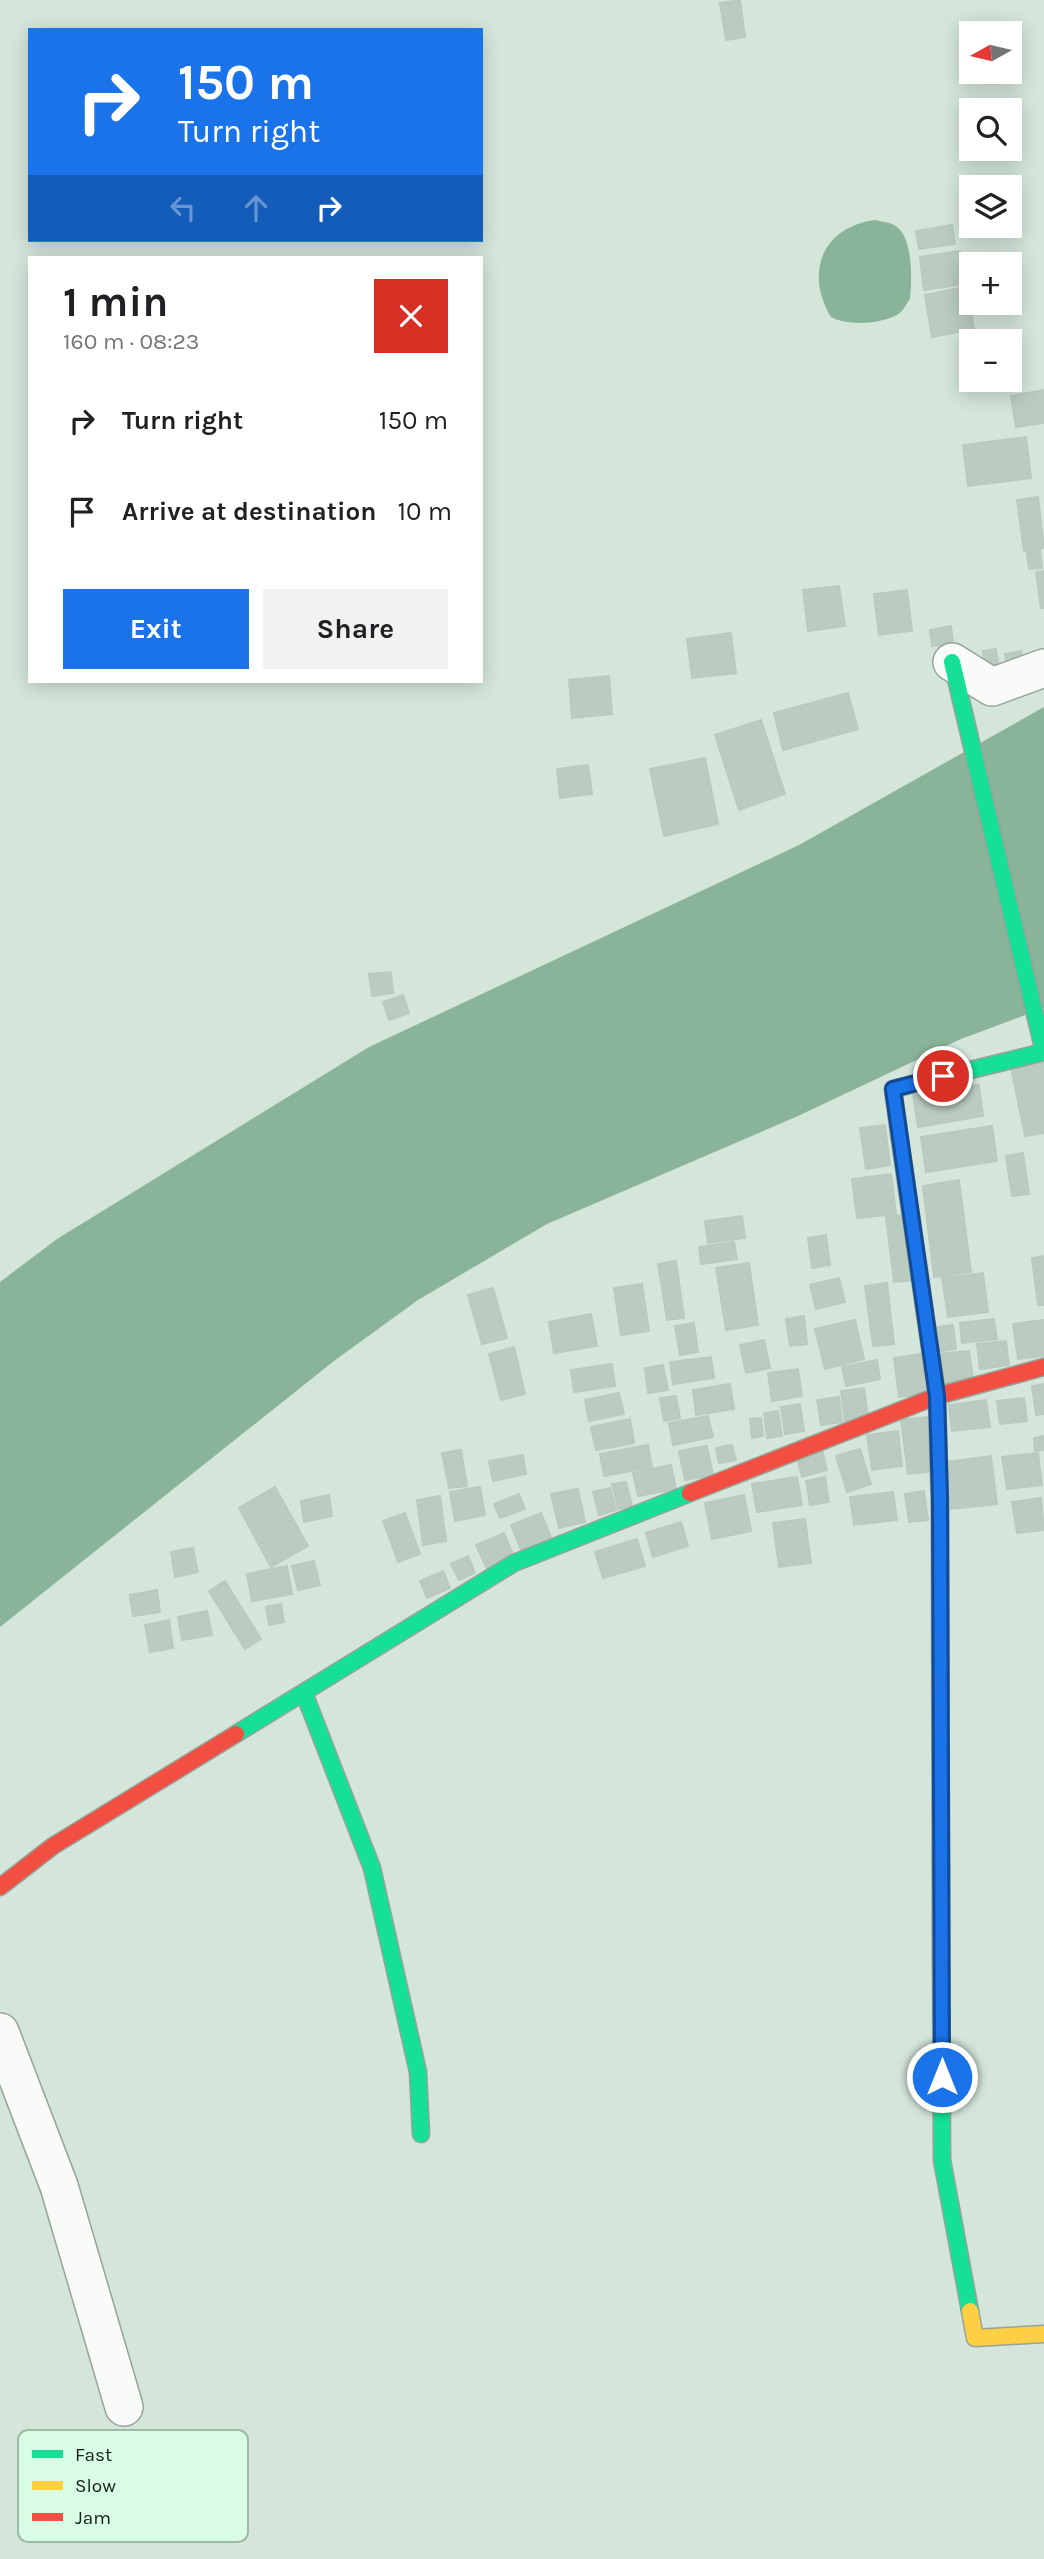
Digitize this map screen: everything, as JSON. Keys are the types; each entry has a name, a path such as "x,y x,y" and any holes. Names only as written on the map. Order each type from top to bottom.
{"street":[{"path":"952,662 992,687 1044,668"},
{"path":"952,662 1044,1052 893,1089 937,1396 940,1498 942,2160 975,2338 1044,2334"},
{"path":"0,1887 53,1846 514,1563 937,1396 1044,1367"},
{"path":"304,1693 372,1868 418,2073 421,2134"},
{"path":"0,2032 59,2186 124,2407"}],"shaded area":[{"path":"875,220 895,225 906,241 911,271 910,299 900,313 888,319 863,323 838,320 831,317 819,284 819,268 823,254 842,232 857,224"},
{"path":"1044,707 1044,1008 961,1039 798,1116 547,1224 418,1300 334,1361 0,1627 0,1282 57,1239 369,1047 799,845"}],"building":[{"path":"740,0 745,37 726,40 720,3"},
{"path":"952,225 955,244 919,249 916,231"},
{"path":"960,251 959,285 924,290 920,257"},
{"path":"959,288 959,315 971,315 974,329 959,329 959,332 932,337 925,295"},
{"path":"1044,390 1044,423 1016,427 1011,396"},
{"path":"1026,437 1031,478 968,486 963,445"},
{"path":"1038,497 1044,548 1024,551 1017,500"},
{"path":"1040,550 1042,568 1029,569 1027,552"},
{"path":"1044,571 1044,608 1041,608 1036,572"},
{"path":"839,586 845,626 808,631 803,590"},
{"path":"907,590 912,631 879,635 874,594"},
{"path":"951,626 953,643 932,646 930,630"},
{"path":"731,633 736,673 692,678 687,639"},
{"path":"996,649 999,669 985,671 983,651"},
{"path":"1021,651 1023,666 1007,668 1005,654"},
{"path":"609,676 612,714 572,718 569,680"},
{"path":"848,693 858,729 783,750 774,713"},
{"path":"761,720 785,794 739,810 715,735"},
{"path":"705,758 718,824 664,836 650,769"},
{"path":"588,765 592,794 560,798 557,769"},
{"path":"391,972 393,993 372,996 369,974"},
{"path":"403,995 409,1013 389,1020 383,1002"},
{"path":"1044,1061 1044,1133 1025,1136 1011,1067"},
{"path":"979,1085 983,1116 918,1127 913,1095"},
{"path":"885,1125 890,1165 866,1169 860,1128"},
{"path":"992,1126 997,1161 926,1172 921,1137"},
{"path":"1023,1153 1029,1194 1012,1196 1006,1156"},
{"path":"891,1174 896,1214 857,1218 852,1179"},
{"path":"959,1180 971,1272 934,1277 923,1186"},
{"path":"907,1215 915,1280 894,1282 886,1217"},
{"path":"742,1216 745,1238 708,1243 705,1221"},
{"path":"826,1235 830,1265 812,1268 808,1238"},
{"path":"734,1242 737,1259 701,1264 699,1247"},
{"path":"1044,1256 1044,1305 1038,1305 1032,1258"},
{"path":"676,1261 684,1318 667,1320 658,1264"},
{"path":"749,1263 758,1325 726,1330 716,1268"},
{"path":"983,1273 988,1312 948,1317 942,1278"},
{"path":"839,1278 845,1302 816,1309 810,1285"},
{"path":"887,1283 894,1344 873,1346 865,1286"},
{"path":"642,1284 649,1331 621,1335 614,1288"},
{"path":"493,1288 507,1338 482,1344 468,1295"},
{"path":"591,1314 597,1346 554,1353 549,1322"},
{"path":"804,1316 807,1344 790,1346 786,1319"},
{"path":"994,1319 997,1339 962,1343 960,1323"},
{"path":"855,1320 864,1359 825,1369 815,1329"},
{"path":"1044,1320 1044,1356 1018,1359 1013,1324"},
{"path":"694,1323 698,1352 680,1355 675,1326"},
{"path":"953,1325 956,1349 935,1352 931,1328"},
{"path":"764,1340 770,1368 746,1373 740,1345"},
{"path":"1006,1341 1009,1365 980,1369 977,1344"},
{"path":"514,1347 525,1394 501,1400 489,1354"},
{"path":"969,1351 973,1379 941,1384 938,1354"},
{"path":"921,1354 926,1394 899,1397 894,1358"},
{"path":"711,1357 714,1378 673,1384 670,1362"},
{"path":"877,1360 880,1379 846,1386 842,1367"},
{"path":"612,1364 615,1386 574,1392 571,1370"},
{"path":"663,1365 668,1390 648,1393 645,1368"},
{"path":"798,1369 802,1396 772,1401 768,1373"},
{"path":"730,1384 734,1409 696,1415 693,1390"},
{"path":"1044,1384 1044,1414 1036,1415 1032,1386"},
{"path":"864,1388 868,1417 845,1421 841,1391"},
{"path":"619,1393 624,1414 589,1421 585,1400"},
{"path":"676,1396 680,1418 664,1421 660,1398"},
{"path":"839,1397 842,1422 821,1425 817,1400"},
{"path":"1024,1398 1027,1421 1000,1424 997,1401"},
{"path":"986,1400 990,1427 952,1431 949,1405"},
{"path":"800,1404 804,1431 785,1434 781,1407"},
{"path":"778,1411 782,1436 767,1438 764,1413"},
{"path":"708,1416 713,1437 673,1445 669,1423"},
{"path":"927,1417 934,1471 908,1474 901,1420"},
{"path":"761,1418 763,1436 752,1438 750,1419"},
{"path":"630,1419 634,1443 596,1450 591,1427"},
{"path":"898,1431 902,1466 872,1470 867,1435"},
{"path":"1044,1436 1044,1450 1035,1451 1034,1438"},
{"path":"648,1445 652,1467 604,1476 600,1454"},
{"path":"732,1445 736,1460 719,1463 716,1448"},
{"path":"707,1446 713,1475 685,1480 679,1451"},
{"path":"860,1449 871,1484 847,1492 836,1456"},
{"path":"461,1450 467,1486 449,1488 442,1453"},
{"path":"822,1450 827,1470 802,1477 797,1457"},
{"path":"1038,1453 1042,1485 1007,1489 1002,1457"},
{"path":"523,1455 526,1474 493,1481 489,1461"},
{"path":"991,1456 997,1504 951,1509 945,1462"},
{"path":"671,1465 676,1489 638,1496 633,1473"},
{"path":"797,1477 802,1505 757,1512 752,1484"},
{"path":"825,1477 829,1502 810,1505 806,1481"},
{"path":"626,1482 632,1506 618,1509 612,1484"},
{"path":"275,1487 308,1546 271,1567 239,1508"},
{"path":"480,1487 485,1515 455,1521 450,1492"},
{"path":"610,1488 616,1510 599,1515 593,1492"},
{"path":"578,1489 585,1522 559,1528 551,1494"},
{"path":"924,1491 928,1520 909,1522 905,1494"},
{"path":"893,1492 897,1520 854,1525 850,1497"},
{"path":"519,1494 525,1509 500,1518 494,1504"},
{"path":"329,1495 332,1516 304,1522 301,1501"},
{"path":"744,1495 751,1531 712,1539 705,1503"},
{"path":"440,1496 446,1541 423,1545 417,1500"},
{"path":"1041,1498 1044,1530 1017,1533 1012,1502"},
{"path":"405,1513 420,1554 398,1562 383,1521"},
{"path":"541,1513 551,1537 521,1550 511,1525"},
{"path":"805,1519 811,1563 779,1567 773,1523"},
{"path":"681,1522 688,1546 653,1557 646,1533"},
{"path":"504,1533 514,1557 487,1569 476,1545"},
{"path":"637,1539 645,1566 603,1578 595,1552"},
{"path":"193,1548 198,1572 175,1577 171,1552"},
{"path":"468,1556 475,1573 459,1580 451,1564"},
{"path":"314,1561 320,1585 298,1590 292,1566"},
{"path":"287,1566 292,1594 252,1601 247,1574"},
{"path":"443,1571 450,1588 427,1598 420,1581"},
{"path":"225,1581 261,1639 245,1649 209,1591"},
{"path":"157,1590 160,1612 133,1616 130,1595"},
{"path":"281,1604 284,1622 269,1625 266,1607"},
{"path":"207,1611 212,1635 182,1640 178,1617"},
{"path":"169,1620 173,1648 150,1652 145,1625"}],"traffic: fast":[{"path":"900,1140 893,1089 1044,1052 952,662"},
{"path":"236,1734 514,1563 690,1493"},
{"path":"304,1693 372,1868 418,2072 421,2134"},
{"path":"941,1958 942,2160 970,2311"}],"traffic: slow":[{"path":"940,1510 941,1958"},
{"path":"970,2311 975,2338 1044,2334"}],"traffic: jam":[{"path":"900,1140 937,1396 940,1510"},
{"path":"690,1493 937,1396 1044,1367"},
{"path":"0,1887 53,1846 236,1734"}],"route":[{"path":"942,2077 940,1498 937,1396 893,1089 943,1076"}]}
